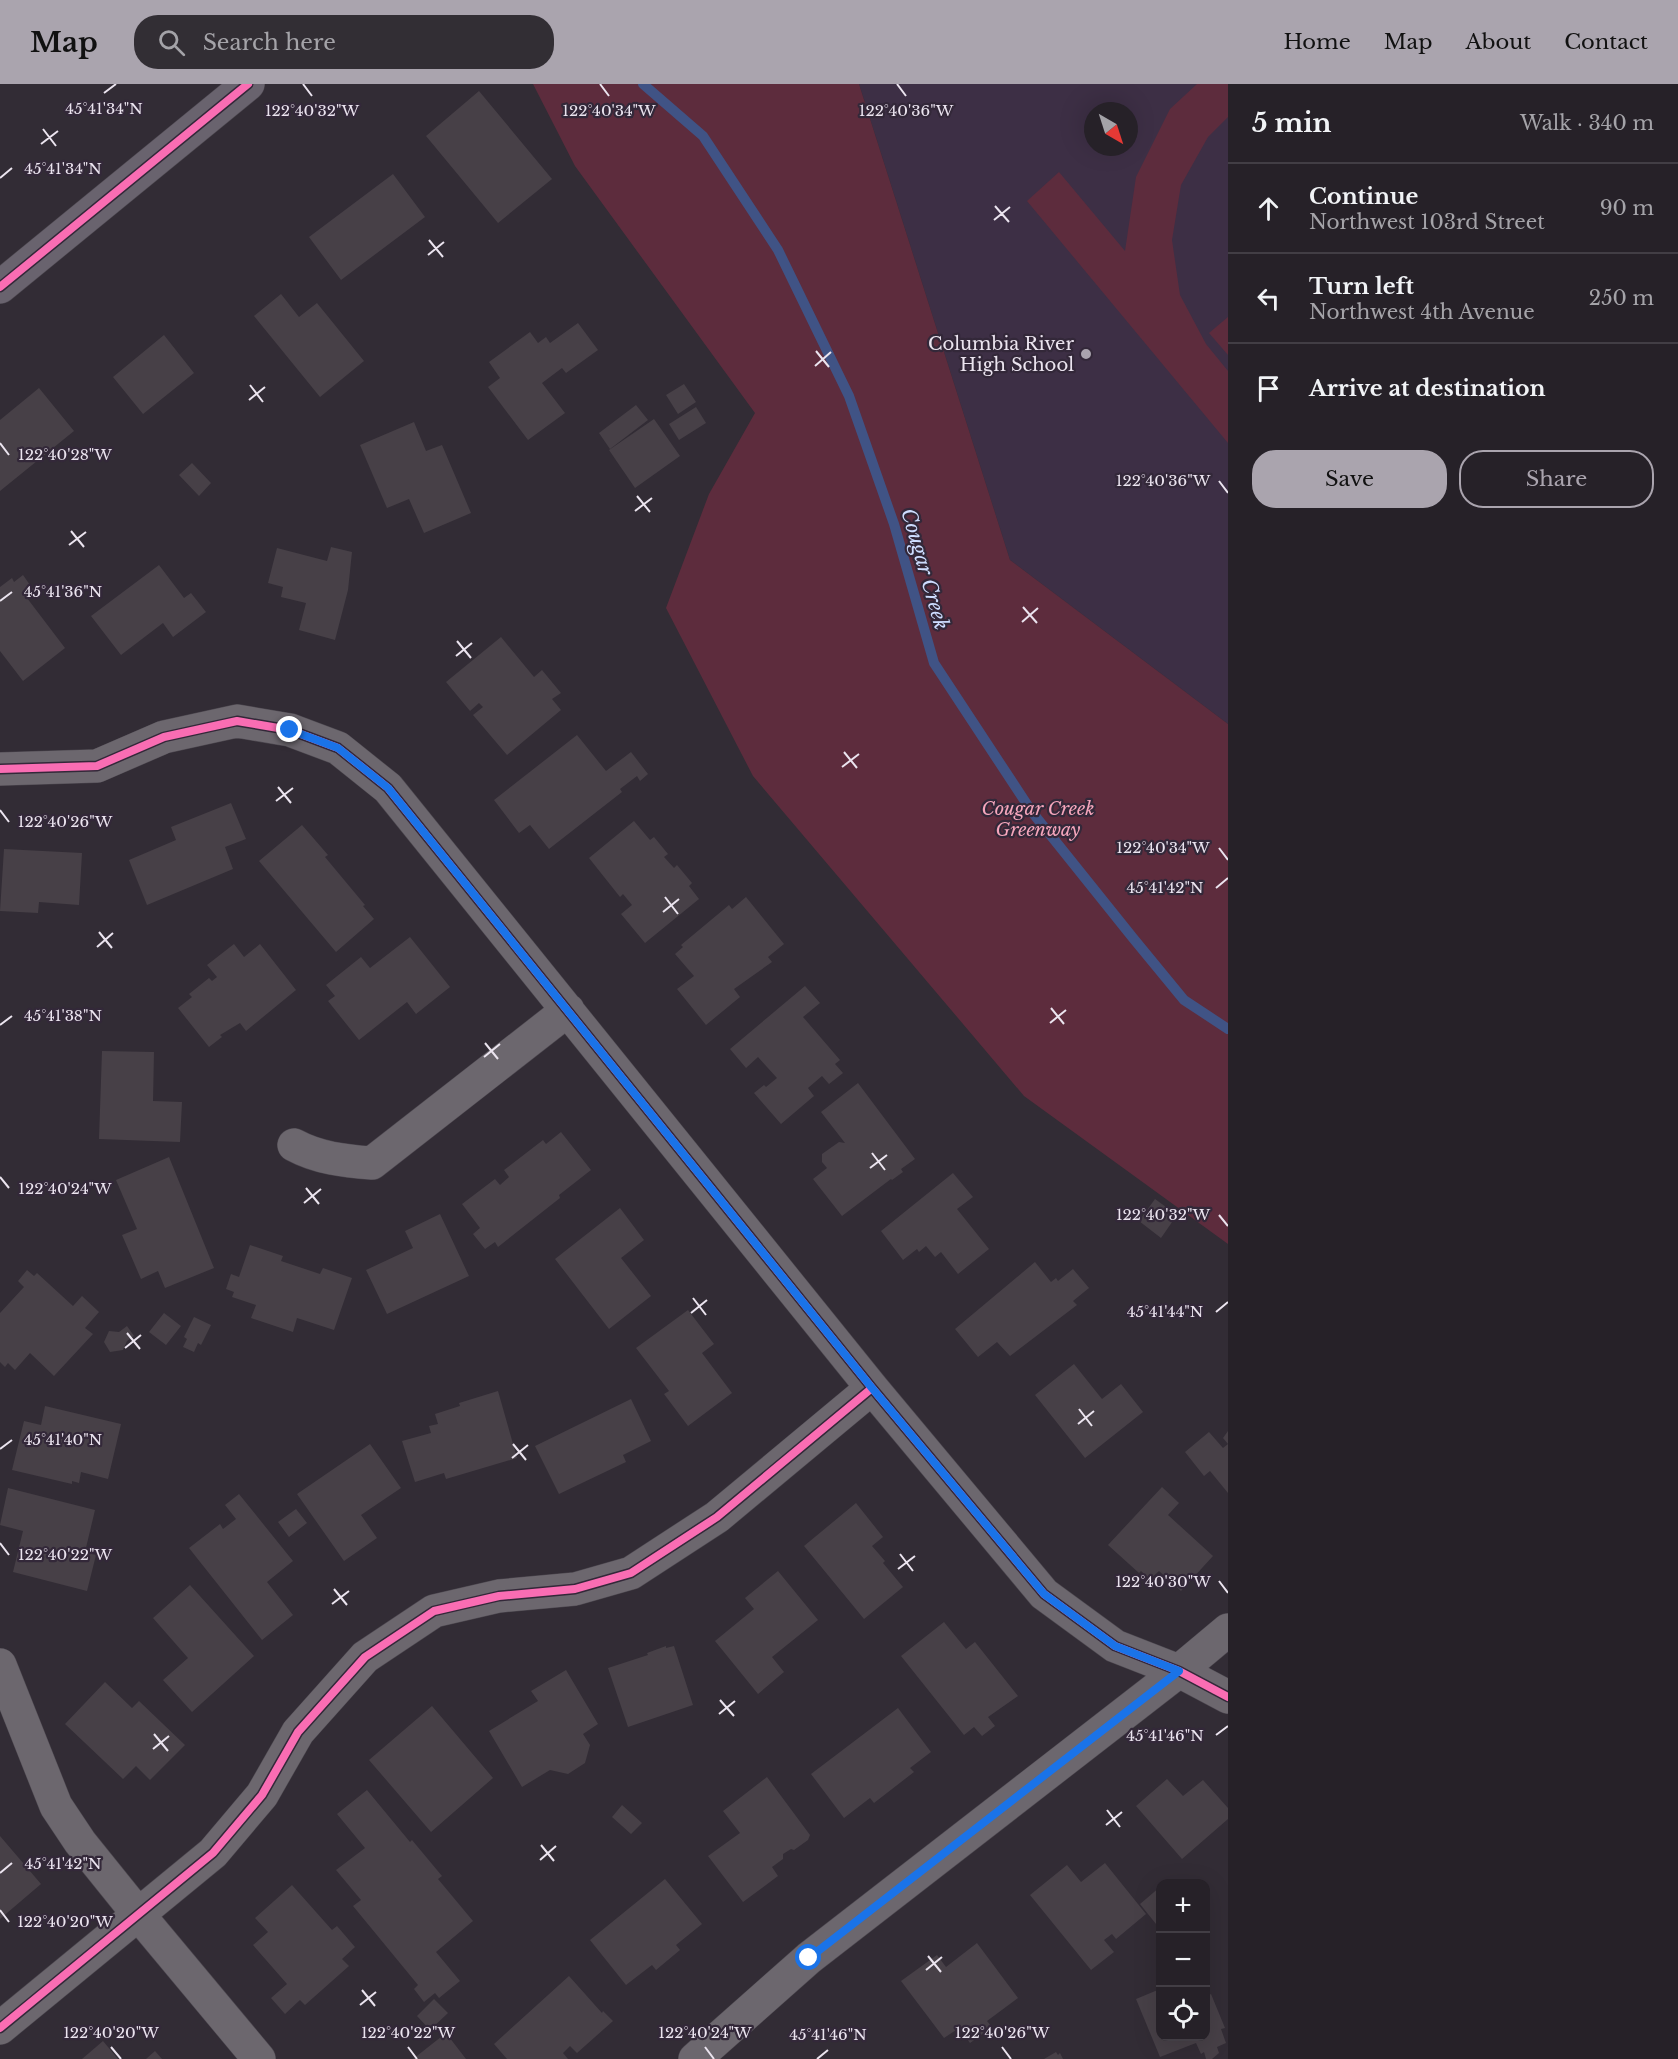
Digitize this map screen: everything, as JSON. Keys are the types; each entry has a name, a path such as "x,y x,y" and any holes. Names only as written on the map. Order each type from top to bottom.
{"main road":[{"path":"0,287 248,84"}],"street":[{"path":"0,769 97,766 164,738 237,722 290,730 338,748 388,788 872,1388 1044,1594 1115,1646 1179,1671 1228,1697"},
{"path":"294,1145 308,1153 337,1160 372,1163 568,1010"},
{"path":"0,2028 213,1853 262,1795 297,1732 365,1657 434,1611 500,1596 575,1589 631,1573 717,1517 872,1388"},
{"path":"695,2059 809,1958 1179,1671 1228,1630"},
{"path":"0,1665 56,1806 80,1842 259,2059"}],"shaded area":[{"name":"Columbia River High School","path":"859,84 1228,84 1228,724 1010,560"}],"green space":[{"name":"Cougar Creek Greenway","path":"533,84 859,84 1010,560 1228,724 1228,1244 1024,1096 753,776 666,608 709,494 755,413 575,166"},
{"path":"1197,84 1228,84 1228,117 1208,137 1181,185 1172,240 1180,295 1206,344 1228,371 1228,443 1027,201 1059,172 1125,251 1136,177 1170,109"},
{"path":"1228,317 1228,355 1209,333"}],"building":[{"path":"479,91 552,179 498,223 426,136"},
{"path":"393,174 425,217 341,280 309,237"},
{"path":"281,294 299,317 317,303 364,361 320,397 254,316"},
{"path":"578,323 598,350 566,373 562,368 542,383 565,413 528,440 488,387 500,378 489,362 530,332 538,343 546,337 550,343"},
{"path":"164,335 194,373 143,414 113,377"},
{"path":"684,384 696,402 678,414 666,395"},
{"path":"39,388 74,431 0,491 0,420"},
{"path":"636,405 648,420 610,449 599,433"},
{"path":"696,407 706,423 679,440 669,424"},
{"path":"654,419 680,456 635,488 609,450"},
{"path":"414,422 426,451 442,445 471,513 424,533 409,499 387,508 360,445"},
{"path":"192,463 211,483 199,496 179,475"},
{"path":"331,547 352,552 348,590 335,640 299,630 306,603 281,597 283,587 268,583 277,548 327,561"},
{"path":"159,565 184,598 191,593 206,612 173,637 163,623 121,655 91,616"},
{"path":"23,575 35,592 27,598 65,648 23,681 0,651 0,587 12,578 14,582"},
{"path":"501,637 534,677 542,670 561,693 552,699 561,710 507,755 473,715 483,707 479,703 470,711 446,682"},
{"path":"577,735 606,771 631,752 648,774 640,781 637,776 620,789 622,792 549,849 530,825 519,833 494,800"},
{"path":"231,803 246,839 225,847 233,869 147,905 129,860 176,840 171,827"},
{"path":"634,821 650,840 654,837 668,854 664,857 674,868 677,865 692,883 689,886 699,899 645,943 621,914 632,905 623,894 620,897 589,858"},
{"path":"302,825 328,855 325,857 374,919 336,952 259,861"},
{"path":"4,849 82,853 79,905 39,902 38,913 0,911"},
{"path":"746,897 784,944 768,957 772,962 734,989 740,997 706,1025 677,989 694,976 675,954 683,947 681,945 729,905 732,909"},
{"path":"410,937 450,987 416,1014 407,1002 359,1040 328,1001 335,996 326,985 361,957 370,968"},
{"path":"234,944 244,957 260,944 296,990 246,1031 240,1023 220,1035 222,1037 209,1047 178,1008 192,997 189,994 209,978 212,981 217,977 207,965"},
{"path":"805,986 820,1003 803,1017 840,1060 835,1064 843,1073 829,1084 822,1076 808,1088 814,1096 781,1124 754,1093 777,1078 758,1057 746,1068 730,1049"},
{"path":"102,1051 154,1052 153,1101 182,1102 180,1142 99,1139"},
{"path":"858,1083 915,1159 901,1169 903,1172 842,1216 813,1179 827,1168 822,1162 822,1154 839,1142 845,1143 821,1112"},
{"path":"561,1132 591,1170 498,1247 495,1242 485,1249 473,1234 480,1228 462,1204 495,1179 500,1185 509,1177 504,1170 543,1140 546,1144"},
{"path":"169,1157 214,1268 165,1288 158,1271 141,1279 122,1235 137,1229 116,1180"},
{"path":"953,1173 973,1197 957,1209 989,1249 958,1274 941,1252 935,1257 926,1246 919,1252 917,1249 903,1260 881,1231"},
{"path":"1155,1199 1177,1215 1161,1238 1139,1221"},
{"path":"620,1208 644,1240 621,1258 651,1296 609,1329 555,1259"},
{"path":"440,1214 469,1276 387,1314 366,1270 413,1248 405,1231"},
{"path":"250,1245 283,1256 281,1261 320,1274 323,1268 352,1278 334,1330 297,1318 293,1332 251,1318 256,1305 232,1297 234,1292 226,1289 231,1274 239,1277"},
{"path":"1035,1262 1051,1282 1056,1278 1058,1281 1073,1269 1089,1288 1073,1301 1077,1305 1010,1356 997,1342 978,1357 955,1329"},
{"path":"27,1270 34,1276 37,1273 73,1306 82,1296 99,1312 85,1328 93,1334 54,1376 30,1353 15,1370 8,1363 5,1367 0,1362 0,1313 24,1287 18,1281"},
{"path":"688,1310 714,1344 702,1353 732,1393 688,1426 664,1394 669,1391 636,1348"},
{"path":"164,1313 181,1326 166,1345 149,1332"},
{"path":"194,1317 211,1325 201,1345 198,1343 194,1352 183,1347 187,1339 184,1337"},
{"path":"127,1326 134,1336 127,1341 123,1350 110,1352 104,1342 109,1331 119,1332"},
{"path":"1074,1364 1102,1399 1121,1384 1143,1412 1085,1458 1035,1395"},
{"path":"498,1391 517,1458 446,1479 444,1473 415,1482 402,1441 431,1433 429,1426 438,1424 435,1414 460,1406 459,1403"},
{"path":"631,1399 651,1441 623,1455 626,1462 559,1494 535,1446"},
{"path":"45,1406 121,1424 108,1479 81,1472 79,1483 72,1481 72,1484 12,1470 24,1421 41,1425"},
{"path":"1228,1431 1228,1444 1223,1438"},
{"path":"1209,1432 1223,1448 1228,1444 1228,1493 1210,1471 1204,1476 1185,1452"},
{"path":"370,1444 401,1488 361,1515 377,1538 344,1561 297,1494"},
{"path":"1162,1487 1179,1503 1168,1515 1213,1556 1181,1591 1159,1571 1150,1579 1141,1571 1139,1573 1108,1545"},
{"path":"8,1488 95,1510 85,1552 96,1555 87,1591 13,1572 23,1531 0,1525"},
{"path":"239,1494 293,1561 267,1582 293,1615 262,1640 189,1548 220,1524 223,1529 236,1519 225,1505"},
{"path":"856,1503 883,1537 872,1546 903,1587 864,1619 804,1546"},
{"path":"296,1509 307,1523 289,1537 278,1522"},
{"path":"778,1571 818,1620 772,1657 784,1672 758,1694 715,1641 754,1609 745,1598"},
{"path":"190,1585 254,1656 192,1712 163,1680 188,1658 153,1618"},
{"path":"944,1622 966,1649 975,1642 1018,1696 988,1717 995,1726 982,1736 974,1727 964,1735 901,1656"},
{"path":"666,1646 666,1648 674,1646 693,1705 628,1727 608,1668 648,1655 647,1653"},
{"path":"566,1670 598,1724 583,1734 590,1745 585,1763 568,1774 550,1770 522,1787 489,1731 538,1701 531,1691"},
{"path":"105,1682 132,1708 139,1701 185,1745 150,1780 136,1766 123,1779 65,1724"},
{"path":"432,1706 493,1778 431,1832 369,1760"},
{"path":"898,1708 931,1752 910,1768 914,1772 874,1803 870,1798 844,1818 811,1774"},
{"path":"767,1777 810,1835 808,1840 794,1850 791,1849 783,1854 783,1859 772,1867 778,1876 743,1902 708,1856 740,1833 723,1811"},
{"path":"1167,1779 1183,1796 1203,1780 1228,1808 1228,1819 1182,1859 1136,1806"},
{"path":"367,1790 442,1876 438,1879 473,1921 436,1952 460,1981 439,1998 435,1993 424,2002 414,1989 418,1985 353,1906 361,1900 336,1870 365,1848 337,1814"},
{"path":"622,1805 642,1823 631,1834 612,1817"},
{"path":"0,1836 41,1884 0,1919"},
{"path":"1105,1863 1146,1914 1116,1939 1112,1934 1104,1940 1114,1952 1091,1970 1030,1895 1067,1865 1081,1882"},
{"path":"665,1879 702,1924 676,1945 680,1950 656,1970 652,1965 626,1985 590,1940"},
{"path":"292,1885 332,1930 337,1926 355,1947 342,1959 349,1966 305,2005 300,2000 285,2014 271,1998 287,1984 253,1945 268,1932 255,1918"},
{"path":"1156,1890 1156,1924 1140,1904"},
{"path":"977,1943 1018,1998 987,2021 992,2027 970,2043 959,2028 944,2038 901,1981 937,1955 946,1967"},
{"path":"569,1976 602,2013 603,2011 613,2021 577,2053 570,2046 563,2053 568,2059 507,2059 494,2044"},
{"path":"1156,1991 1156,2041 1210,2041 1211,1994 1225,2028 1221,2029 1226,2043 1217,2047 1219,2053 1212,2059 1206,2059 1204,2052 1201,2054 1196,2043 1160,2057 1136,1999"},
{"path":"434,1999 448,2013 430,2030 417,2016"},
{"path":"446,2033 466,2059 413,2059"},
{"path":"103,2041 118,2059 82,2059"},
{"path":"155,2051 162,2059 146,2059"},
{"path":"1056,2052 1058,2055 1060,2053 1063,2059 1044,2059"}],"waterway":[{"name":"Cougar Creek","path":"643,84 703,136 778,250 849,396 894,524 934,663 1032,812 1133,938 1184,1000 1228,1029"}],"cycle path":[{"path":"0,287 248,84"},
{"path":"0,769 97,766 164,737 237,721 290,730 338,748 388,788 872,1388 1044,1594 1115,1646 1179,1671 1228,1697"},
{"path":"0,2028 213,1853 262,1795 298,1732 365,1657 434,1611 499,1596 575,1589 631,1573 717,1517 872,1388"}],"place":[{"name":"Columbia River High School","path":"1086,354"}],"route":[{"path":"290,730 338,748 388,788 872,1388 1044,1594 1115,1646 1179,1671 809,1958"}]}
